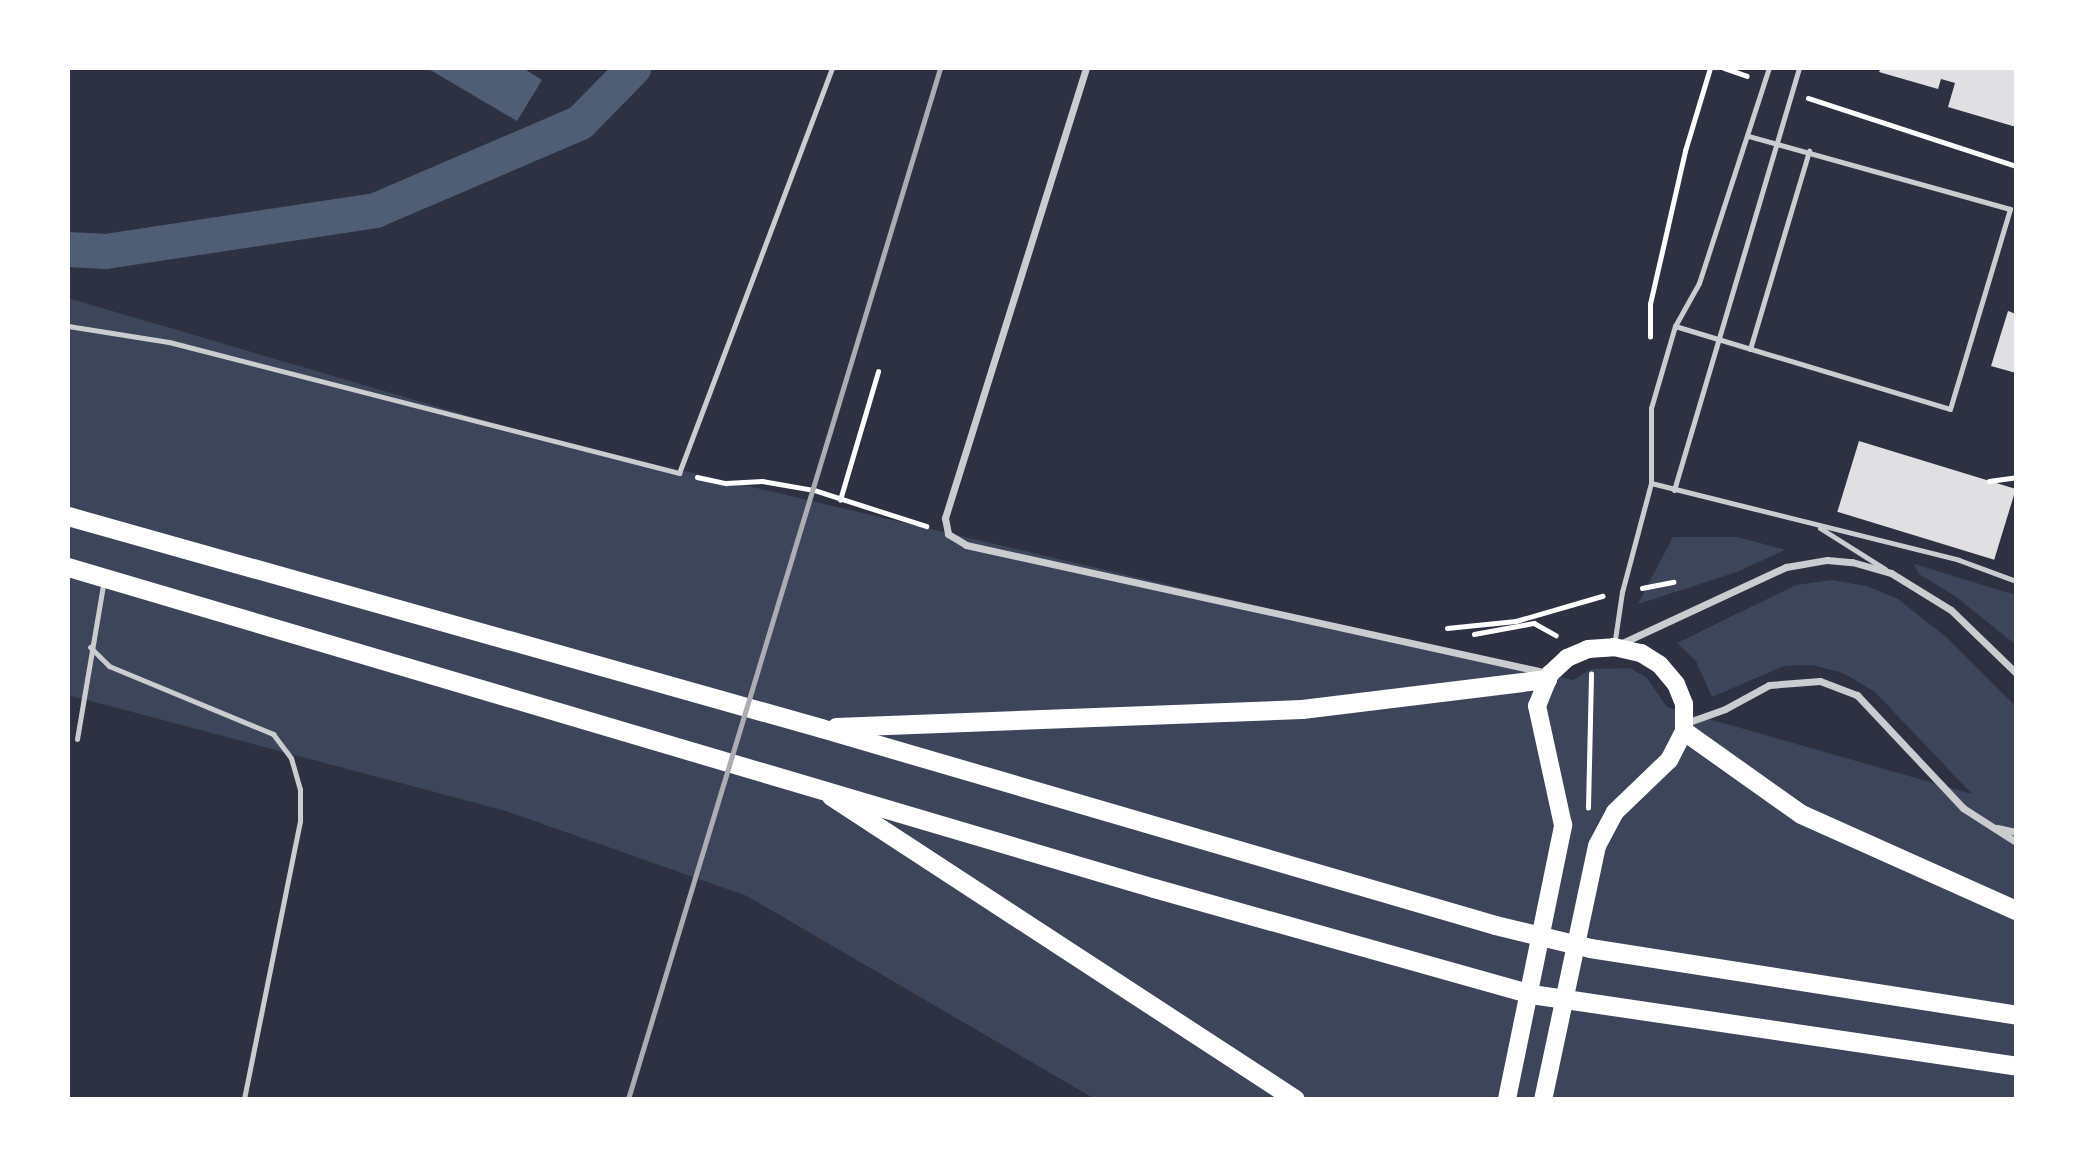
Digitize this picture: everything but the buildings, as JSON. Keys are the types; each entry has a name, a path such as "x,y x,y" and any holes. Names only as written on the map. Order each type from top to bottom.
{"highway":[{"path":"68,516 821,728 1420,905 1590,948 2016,1014"},
{"path":"68,567 1397,957 1531,993 1667,1016 2016,1066"},
{"path":"821,728 1302,709 1549,676"},
{"path":"1685,727 1801,814 2016,910"},
{"path":"813,784 1295,1099"}],"main road":[{"path":"1507,1099 1563,825 1539,731 1537,706 1549,676 1567,658 1588,649 1614,647 1641,653 1660,664 1676,684 1685,727 1669,760 1615,812 1597,846 1544,1099"}],"street":[{"path":"1086,68 945,518 948,534 966,545 1549,676"},
{"path":"1614,647 1786,567 1828,560 1891,573 1951,610 2016,673"},
{"path":"1685,727 1726,709 1769,685 1820,681 1857,695 1963,808 2016,842"},
{"path":"1993,828 2016,832"}],"lane":[{"path":"68,326 169,342 679,473 832,68"},
{"path":"1614,647 1622,592 1651,484 1651,408 1675,326 1699,283 1769,68"},
{"path":"1675,490 1799,68"},
{"path":"1675,326 1950,409 2010,209 1748,136"},
{"path":"1750,348 1809,151"},
{"path":"1651,484 1959,560 2016,581"},
{"path":"1815,525 1891,573"},
{"path":"77,739 90,647 104,577"},
{"path":"90,647 109,666 273,734 292,758 300,789 300,821 244,1099"}],"path":[{"path":"1650,343 1650,303 1685,151 1710,68"},
{"path":"1724,68 1765,81"},
{"path":"1792,92 2016,166"},
{"path":"840,500 878,372"},
{"path":"679,473 726,484 762,481 814,490 948,534"},
{"path":"1989,481 2016,477"},
{"path":"1443,629 1516,621 1622,592 1674,582"}],"shaded area":[{"path":"427,68 523,68 542,80 517,121"},
{"path":"68,298 544,438 1573,680 1591,669 1630,668 1647,678 1667,707 1972,794 1875,692 1843,673 1812,665 1784,666 1712,697 1696,661 1677,643 1796,585 1831,580 1867,586 1898,599 1946,637 2016,707 2016,1099 1095,1099 747,896 506,811 68,695"},
{"path":"1673,537 1738,537 1785,550 1737,572 1638,604"},
{"path":"1914,564 2016,595 2016,645 1955,596 1919,574"}],"waterway":[{"path":"68,249 105,251 375,210 580,122 633,68"}],"railway":[{"path":"628,1099 940,68"}]}
